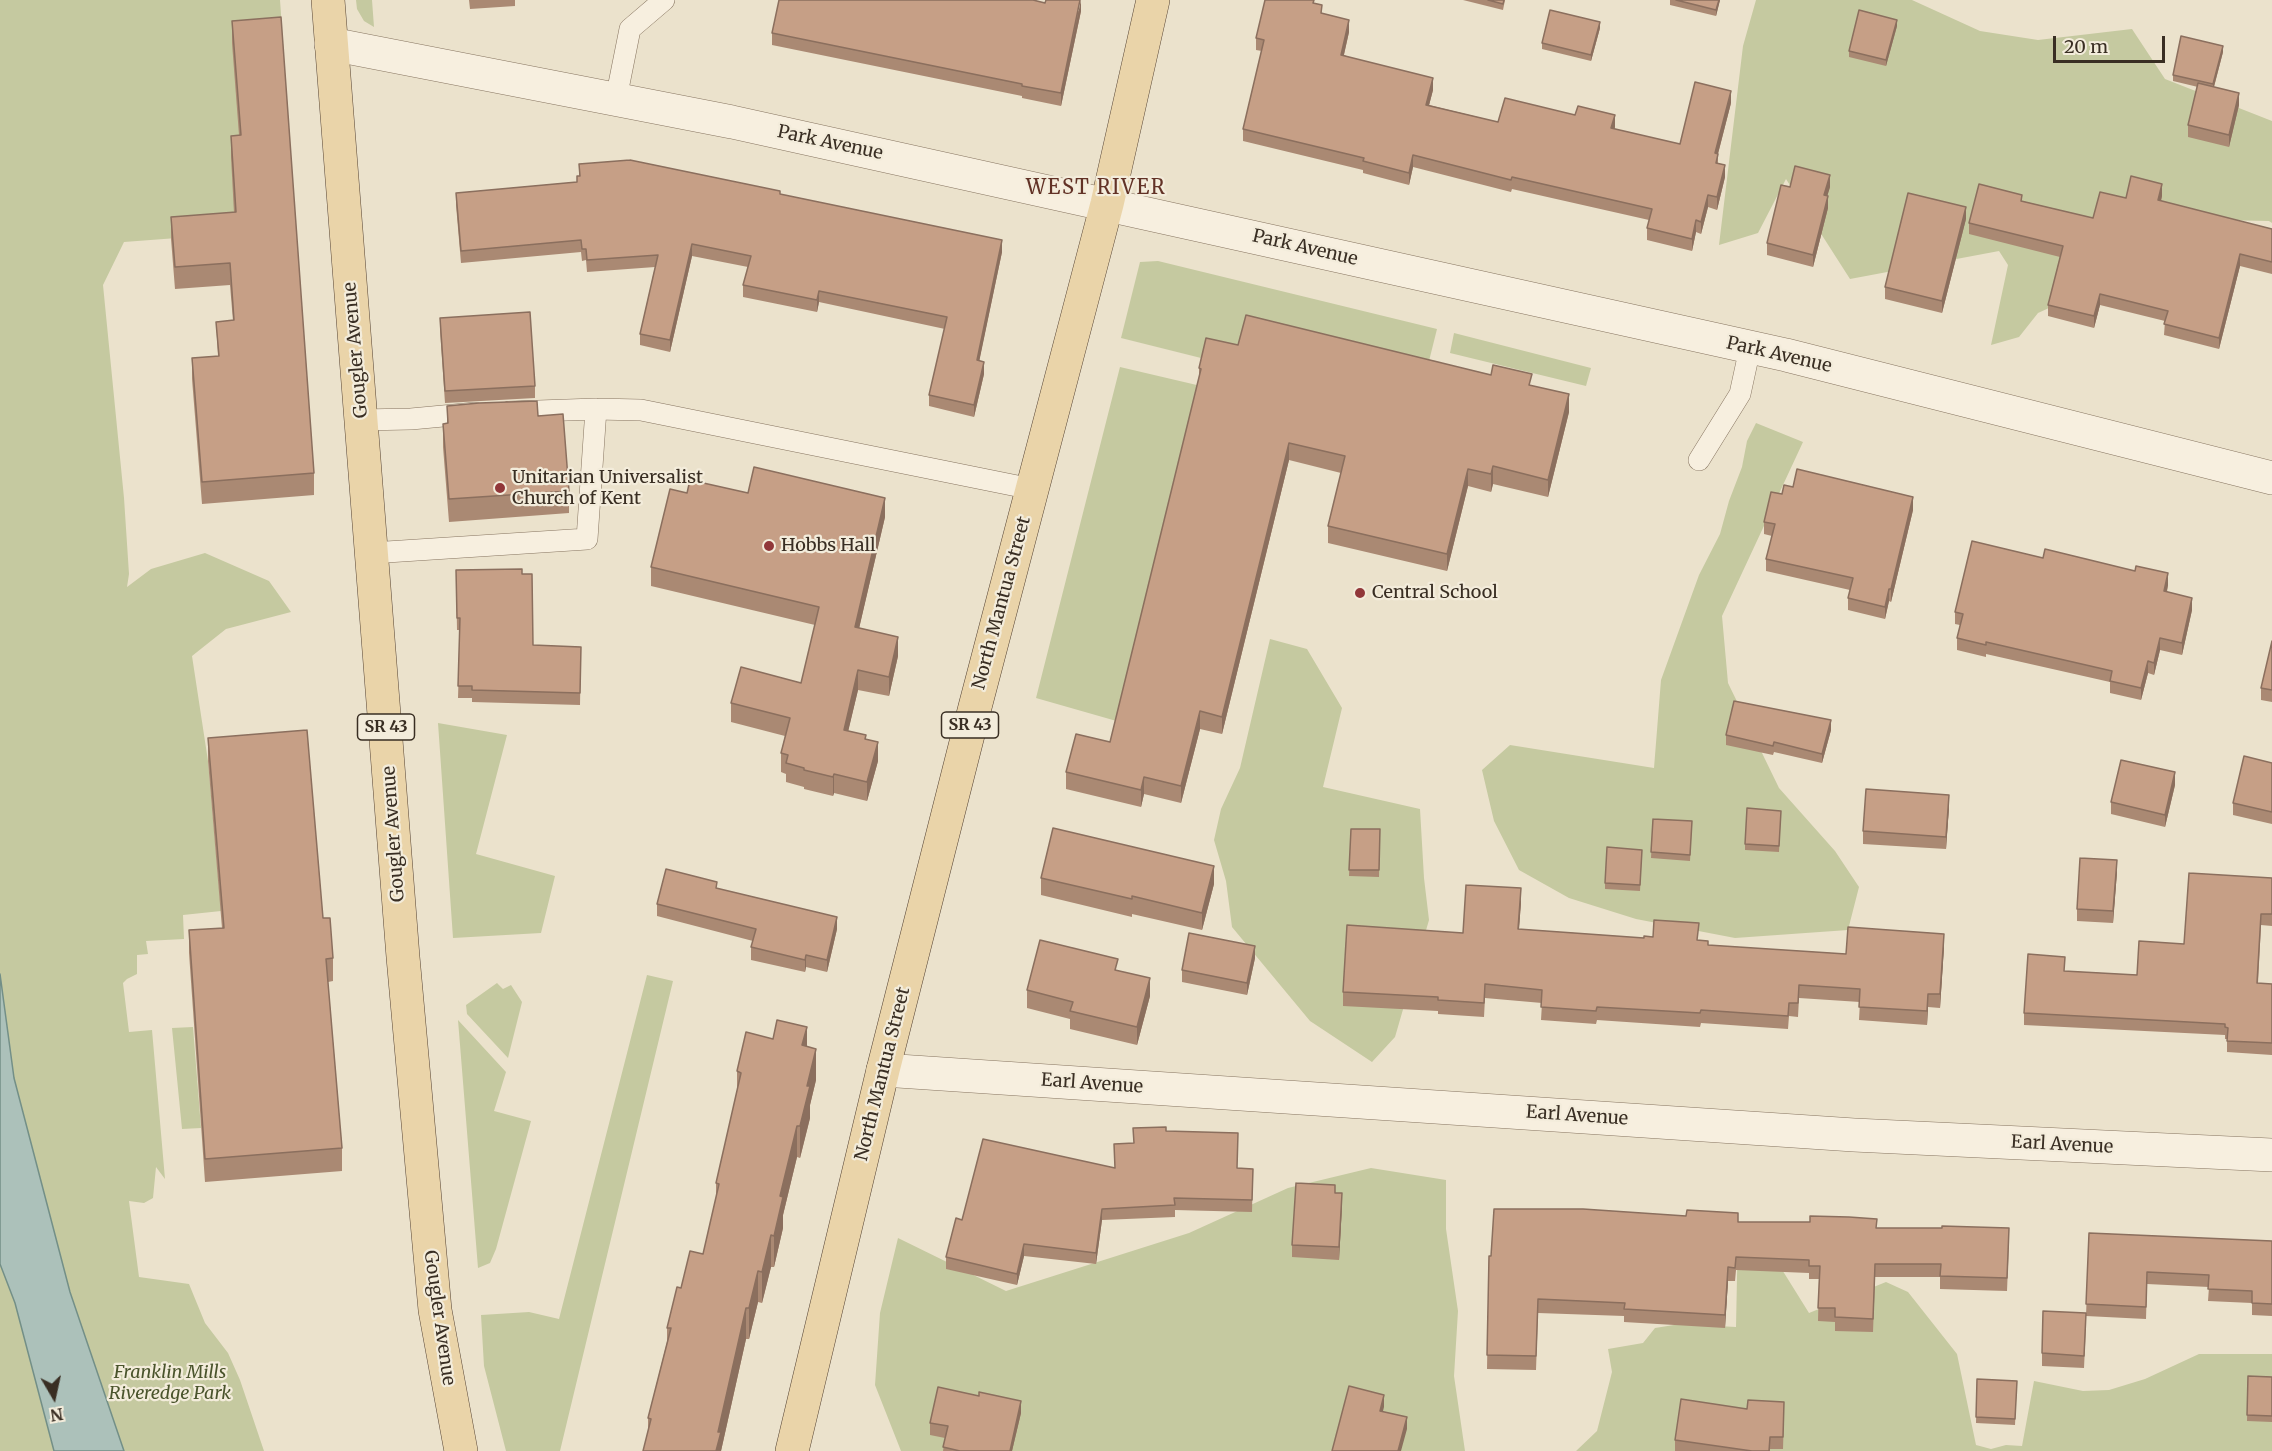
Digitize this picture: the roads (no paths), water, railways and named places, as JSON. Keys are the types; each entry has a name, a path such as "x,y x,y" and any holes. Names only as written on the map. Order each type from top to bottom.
{"main road":[{"name":"Gougler Avenue","path":"328,0 403,957 435,1310 461,1451"},
{"name":"North Mantua Street","path":"792,1451 883,1070 1107,204 1153,0"}],"street":[{"name":"Park Avenue","path":"331,44 732,122 1107,204 1750,348 2272,478"},
{"name":"Earl Avenue","path":"883,1070 1854,1135 2272,1155"}],"lane":[{"path":"616,99 630,29 664,0"},
{"path":"1698,460 1740,394 1750,348"},
{"path":"371,553 587,539 596,409"},
{"path":"361,420 411,419 478,413 596,409 640,410 1032,489"}],"water":[{"path":"0,974 14,1078 70,1292 124,1451 54,1451 15,1303 0,1264"}],"place":[{"name":"Unitarian Universalist Church of Kent","path":"500,488"},
{"name":"Hobbs Hall","path":"769,546"},
{"name":"Central School","path":"1360,593"}],"district":[{"name":"WEST RIVER","path":"1096,188"}],"park label":[{"name":"Franklin Mills Riveredge Park","path":"170,1383"}]}
